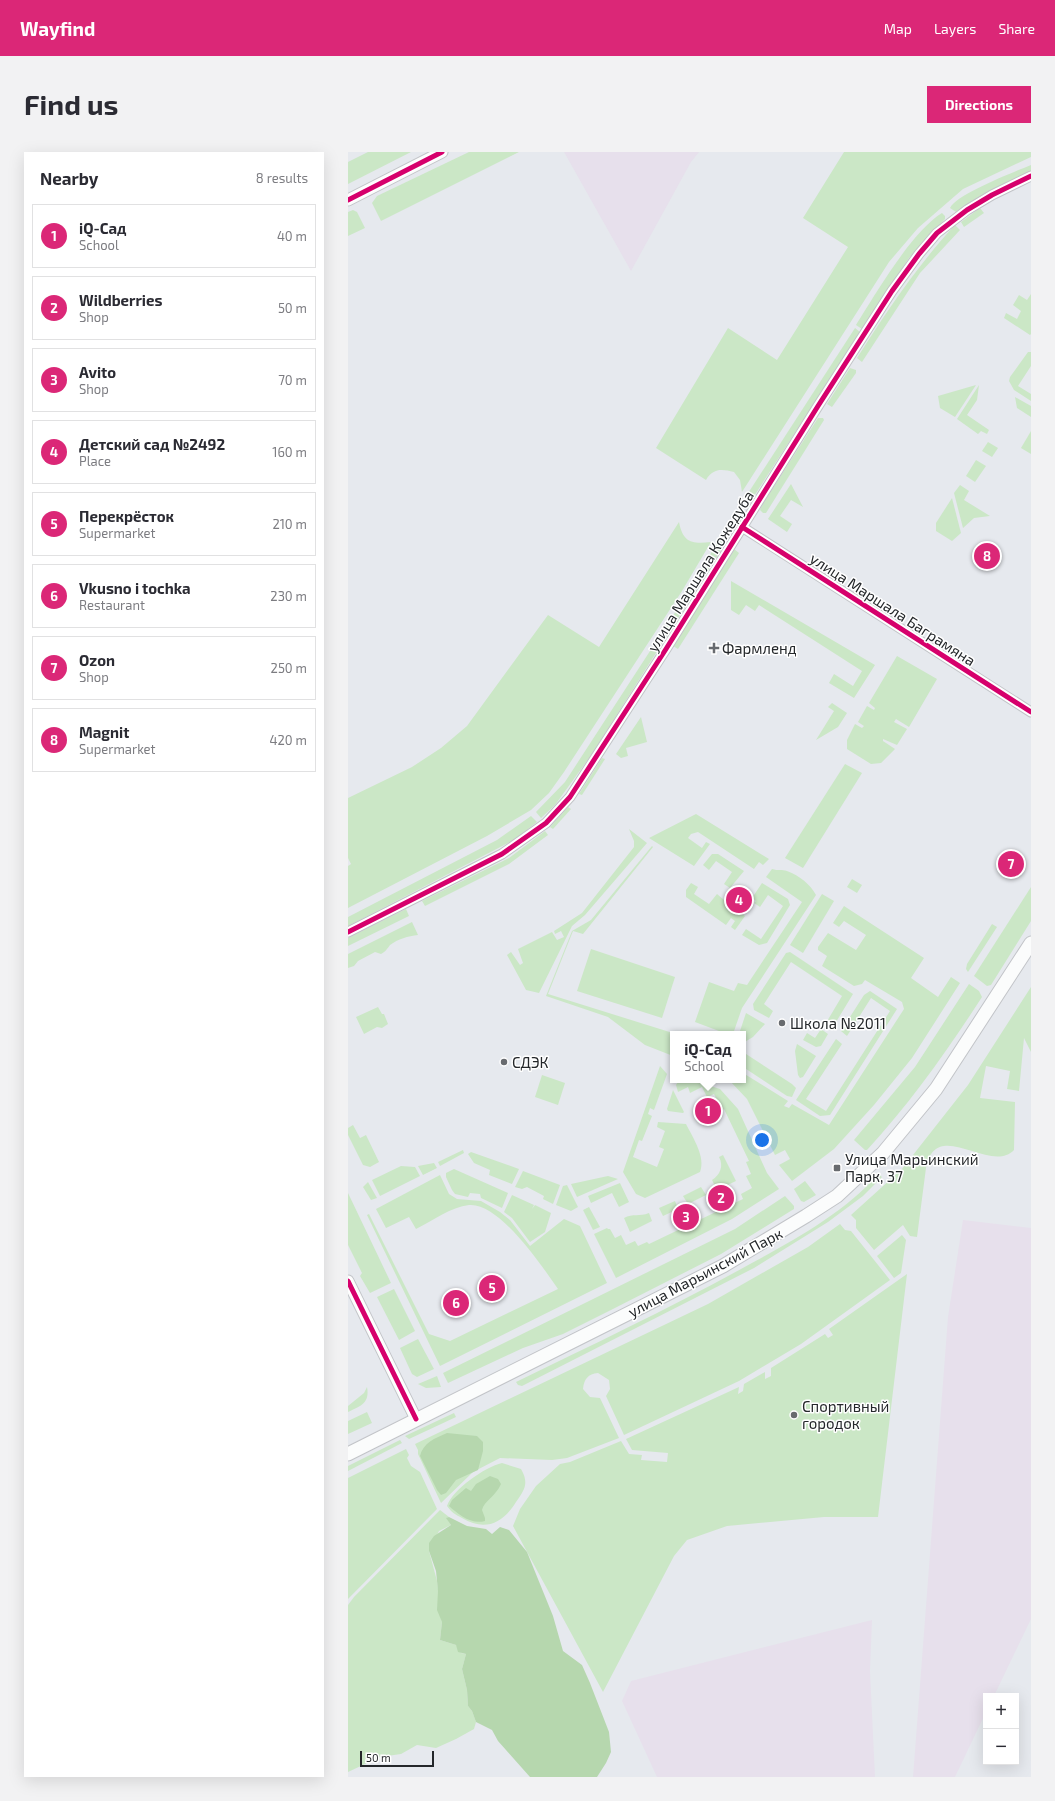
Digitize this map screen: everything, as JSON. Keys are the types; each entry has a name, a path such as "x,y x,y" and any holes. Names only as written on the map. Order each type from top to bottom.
{"main road":[{"name":"улица Марьинский Парк","path":"348,1454 723,1266 837,1196 883,1153 936,1089 1031,943"}],"street":[{"path":"348,200 442,152"},
{"name":"улица Маршала Кожедуба","path":"348,932 502,854 546,823 570,797 602,749 830,386 892,291 919,254 938,233 967,210 992,195 1031,176"},
{"name":"улица Маршала Баграмяна","path":"742,526 1031,712"},
{"path":"348,1280 416,1419"}],"shaded area":[{"path":"564,152 699,152 691,162 631,271"},
{"path":"963,1220 1031,1228 1031,1619 995,1693 983,1693 983,1718 955,1777 913,1777 948,1317"},
{"path":"872,1620 870,1671 875,1777 657,1777 622,1701 631,1681"}],"green space":[{"path":"368,152 411,152 348,184 348,162"},
{"path":"469,152 519,152 381,221 372,203 377,196"},
{"path":"844,152 1031,152 1031,157 963,189 918,228 889,262 742,492 740,480 734,472 718,470 712,473 706,480 656,448 728,328 777,360 848,247 803,218"},
{"path":"1031,165 1031,172 979,197 956,212 950,208 963,196 974,190"},
{"path":"980,208 984,213 964,227 961,222"},
{"path":"353,210 357,212 365,228 348,236 348,212"},
{"path":"942,213 945,216 945,219 909,258 862,329 856,325 907,248 930,222"},
{"path":"955,225 960,230 920,273 862,362 857,358 891,306 928,256"},
{"path":"1031,294 1030,335 1004,318 1006,313 1017,319 1021,311 1013,305 1019,295 1027,300"},
{"path":"855,328 860,332 749,504 743,501"},
{"path":"1028,352 1031,352 1031,366 1018,386 1031,394 1031,401 1014,390 1009,381 1010,377"},
{"path":"850,368 856,370 856,373 832,407 827,404"},
{"path":"976,385 955,417 940,408 938,396"},
{"path":"979,385 977,400 967,415 989,430 987,434 981,431 978,434 957,419"},
{"path":"1015,397 1031,406 1031,417 1017,408"},
{"path":"818,418 823,418 824,420 766,513 763,513 760,510 762,505"},
{"path":"1031,431 1031,454 1021,448"},
{"path":"988,442 998,448 992,457 982,451"},
{"path":"976,460 986,466 975,482 966,476"},
{"path":"791,484 803,507 791,500 780,516 792,524 787,532 768,519"},
{"path":"960,485 969,491 964,500 990,516 974,518 963,528 954,493"},
{"path":"952,498 961,533 952,541 936,531 936,523"},
{"path":"679,522 683,534 689,541 699,543 711,542 682,591 549,793 531,810 487,836 348,908 348,866 351,864 348,858 348,798 412,767 441,748 467,726 548,615 599,647"},
{"path":"719,540 725,544 592,754 555,805 541,818 536,812 565,782 676,611"},
{"path":"734,549 739,553 678,649 673,646"},
{"path":"731,581 875,665 854,698 829,683 834,674 853,686 862,671 759,605 755,611 746,605 739,615 731,610"},
{"path":"897,656 937,679 909,727 896,719 894,722 907,729 897,745 883,739 883,741 895,749 881,763 871,764 847,749 847,740 855,724 862,728 864,726 858,722 867,706 874,710 875,708 869,703"},
{"path":"832,703 847,713 838,727 816,740 834,711 828,707"},
{"path":"641,717 647,742 626,748 628,756 621,758 616,754"},
{"path":"602,758 605,759 582,795 579,794"},
{"path":"845,764 862,773 803,868 785,858"},
{"path":"568,807 571,809 553,829 550,827"},
{"path":"696,814 769,859 763,865 759,862 754,869 698,832 691,834 688,838 702,848 706,842 710,844 694,866 649,838"},
{"path":"531,816 537,822 514,840 348,926 348,917 497,840"},
{"path":"629,829 647,843 585,915 572,926 539,993 526,990 507,955 511,952 520,965 523,963 518,949 552,932 557,940 564,937 561,931 555,934 554,931 582,913 634,847 634,841"},
{"path":"545,831 548,835 509,864 425,906 422,901 509,858"},
{"path":"652,846 653,847 583,934 573,931 548,994 670,1032 670,1055 645,1045 608,1017 546,996 572,931 591,920"},
{"path":"712,854 718,854 744,871 730,888 724,884 732,872 716,861 709,870 703,865"},
{"path":"772,869 785,870 796,875 808,884 816,895 742,1008 734,1031 719,1031 695,1022 709,982 734,991 738,983 747,985 802,902 766,877"},
{"path":"852,879 862,885 857,893 847,887"},
{"path":"691,883 698,887 694,894 709,904 717,894 730,905 728,909 736,915 739,911 745,916 735,930 731,927 735,921 731,918 726,925 686,897 686,890"},
{"path":"762,883 788,899 790,905 767,943 759,945 742,935 746,929 761,939 783,906 768,895 760,907 754,903 756,901 752,898"},
{"path":"1031,887 1031,921 991,985 987,986 974,976"},
{"path":"822,894 834,901 803,953 790,945"},
{"path":"844,906 924,958 911,978 938,997 951,977 960,983 912,1058 874,1105 834,1149 792,1181 779,1165 790,1159 785,1150 775,1155 747,1099 732,1083 746,1083 746,1075 788,1101 784,1106 789,1108 792,1104 829,1125 904,1009 902,1002 865,980 862,984 854,986 822,966 827,956 818,950 818,947 828,933 856,950 866,935 844,921 839,927 833,923"},
{"path":"406,909 409,916 348,946 348,938"},
{"path":"412,922 418,935 396,941 381,954 375,952 358,961 354,966 348,968 348,954"},
{"path":"992,924 997,927 968,972 966,969 967,964"},
{"path":"591,949 675,977 662,1018 577,991"},
{"path":"790,952 853,994 833,1027 826,1023 842,996 791,962 764,1004 773,1011 769,1018 754,1010 753,1004 786,953"},
{"path":"969,984 979,991 982,997 942,1056 913,1095 883,1132 867,1150 865,1150 854,1140 915,1067"},
{"path":"1031,987 1031,1052 1024,1038 1019,1091 1007,1089 1010,1071 986,1066 980,1098 1015,1102 1014,1150 1004,1156 992,1156 952,1146 941,1147 932,1153 926,1168 917,1237 910,1236 903,1225 874,1250 856,1228 856,1220 851,1215 902,1169 968,1085"},
{"path":"870,991 897,1009 830,1115 820,1116 796,1100 836,1039 842,1044 806,1099 826,1111 890,1011 871,998 847,1036 841,1031 864,995"},
{"path":"378,1007 382,1014 384,1014 388,1024 382,1028 377,1027 364,1034 356,1017"},
{"path":"746,1013 765,1024 753,1037 746,1041 746,1031 740,1031"},
{"path":"821,1029 828,1034 821,1046 816,1047 803,1040 807,1033 815,1038"},
{"path":"797,1044 816,1056 803,1077 800,1078 798,1075 795,1051"},
{"path":"746,1054 796,1088 792,1097 787,1096 746,1069"},
{"path":"660,1066 667,1074 654,1110 650,1108 648,1114 652,1116 642,1141 639,1140 633,1157 657,1167 664,1149 659,1147 665,1131 657,1127 658,1122 686,1124 698,1148 701,1166 700,1172 645,1198 636,1194 623,1172"},
{"path":"542,1075 565,1083 558,1105 535,1097"},
{"path":"677,1083 701,1083 720,1089 738,1109 767,1173 779,1189 732,1219 616,1278 594,1234 607,1228 610,1229 615,1238 621,1235 626,1245 635,1241 638,1246 647,1242 649,1244 743,1199 741,1194 752,1188 746,1176 751,1174 746,1162 749,1161 724,1109 722,1110 714,1094 707,1097 702,1087 690,1093 688,1087 678,1092 676,1085"},
{"path":"673,1090 684,1112 683,1113 668,1111 667,1109"},
{"path":"353,1125 360,1138 366,1135 379,1162 370,1167 363,1165 348,1135 348,1128"},
{"path":"463,1150 464,1153 440,1166 438,1162"},
{"path":"471,1152 519,1169 512,1184 489,1175 490,1170 474,1163 468,1154"},
{"path":"723,1155 736,1181 717,1190 712,1180 717,1176 720,1170 721,1164 719,1157"},
{"path":"434,1163 437,1168 423,1175 418,1166"},
{"path":"401,1166 415,1167 420,1176 380,1196 372,1180"},
{"path":"454,1169 508,1193 502,1208 481,1198 480,1194 470,1193 468,1197 455,1194 446,1177 446,1173"},
{"path":"523,1171 560,1185 553,1204 543,1199 544,1196 527,1187 522,1189 515,1187"},
{"path":"878,1174 882,1177 863,1196 828,1222 754,1268 522,1386 518,1385 516,1382 658,1313 796,1239 849,1202"},
{"path":"440,1175 449,1194 457,1199 481,1201 500,1212 510,1220 530,1246 564,1219 580,1226 607,1283 440,1366 367,1215 369,1214 429,1334 450,1341 558,1289 519,1237 506,1224 481,1207 469,1205 455,1208 416,1229 409,1217 386,1228 376,1209"},
{"path":"608,1176 618,1179 577,1197 571,1184"},
{"path":"805,1181 816,1195 804,1202 801,1201 794,1189"},
{"path":"368,1182 377,1198 371,1200 363,1187"},
{"path":"620,1183 629,1202 619,1207 612,1193 591,1203 588,1196"},
{"path":"567,1185 578,1207 571,1211 556,1205 563,1186"},
{"path":"701,1187 706,1195 688,1204 683,1196"},
{"path":"348,1193 391,1283 370,1293 360,1276 362,1273 348,1245"},
{"path":"512,1195 534,1205 532,1209 535,1205 551,1213 545,1232 530,1242 512,1218 504,1212"},
{"path":"785,1196 794,1206 794,1209 721,1254 563,1334 523,1348 448,1383 443,1373 735,1229"},
{"path":"675,1201 678,1209 663,1216 659,1208"},
{"path":"589,1207 600,1227 593,1230 583,1210"},
{"path":"649,1213 652,1221 630,1232 624,1218"},
{"path":"840,1224 845,1230 851,1231 890,1280 801,1344 739,1381 624,1435 606,1396 610,1389 609,1380 598,1373 589,1376 584,1382 583,1389 590,1397 600,1398 619,1438 567,1458 552,1460 500,1458 473,1472 441,1503 418,1454 415,1444 708,1304 808,1247"},
{"path":"902,1235 906,1240 901,1273 894,1278 877,1256"},
{"path":"907,1274 878,1517 824,1517 727,1526 687,1540 674,1556 603,1692 513,1526 520,1509 536,1486 560,1464 570,1462 621,1441 629,1454 642,1455 641,1460 667,1462 668,1453 632,1450 626,1439 739,1387 738,1394 743,1391 744,1384 765,1372 765,1379 771,1376 771,1368 825,1334 828,1338 833,1335 829,1329"},
{"path":"394,1289 415,1331 399,1340 377,1297"},
{"path":"418,1339 434,1369 417,1377 412,1374 400,1348"},
{"path":"437,1376 441,1387 426,1388 418,1384"},
{"path":"367,1387 368,1392 364,1403 348,1412 348,1406 364,1393"},
{"path":"367,1412 372,1423 348,1434 348,1421"},
{"path":"454,1413 456,1417 409,1439 405,1436"},
{"path":"447,1433 477,1436 483,1442 483,1451 478,1470 456,1480 446,1493 441,1495 420,1456 427,1444"},
{"path":"400,1440 402,1443 348,1471 348,1466"},
{"path":"406,1449 409,1455 407,1458 411,1466 420,1472 437,1509 348,1599 348,1478"},
{"path":"502,1463 521,1469 525,1478 525,1486 524,1490 511,1509 499,1520 486,1525 470,1522 454,1513 447,1506 450,1499 470,1480 487,1469"},
{"path":"490,1476 498,1479 501,1484 483,1507 482,1510 485,1521 480,1522 465,1518 449,1506 452,1500 466,1488 471,1491 476,1484"},
{"path":"440,1510 449,1517 447,1518 451,1525 439,1531 429,1551 437,1581 442,1622 440,1640 456,1645 461,1653 466,1654 462,1669 467,1690 468,1706 472,1711 476,1722 474,1729 436,1748 417,1745 401,1754 380,1757 348,1772 348,1605 354,1597"},
{"path":"449,1517 467,1526 486,1529 492,1534 500,1527 509,1530 527,1552 553,1616 563,1651 582,1665 609,1732 611,1752 597,1777 530,1777 498,1741 492,1730 476,1722 472,1711 468,1706 467,1690 462,1669 466,1654 458,1652 456,1645 440,1640 442,1622 437,1610 438,1591 436,1571 429,1551 429,1543 434,1536 451,1525 446,1518"}],"cycle path":[{"path":"348,200 442,152"},
{"path":"348,932 502,854 546,823 570,797 666,649 818,406 892,291 919,254 937,233 967,210 992,195 1031,176"},
{"path":"742,527 1031,712"},
{"path":"348,1281 416,1419"}],"place":[{"name":"Magnit","path":"987,556"},
{"name":"Фармленд","path":"714,648"},
{"name":"Ozon","path":"1011,864"},
{"name":"Детский сад №2492","path":"739,900"},
{"name":"Школа №2011","path":"782,1023"},
{"name":"СДЭК","path":"504,1062"},
{"name":"iQ-Сад","path":"708,1111"},
{"name":"Улица Марьинский Парк, 37","path":"837,1168"},
{"name":"Wildberries","path":"721,1198"},
{"name":"Avito","path":"686,1217"},
{"name":"Перекрёсток","path":"492,1288"},
{"name":"Vkusno i tochka","path":"456,1303"},
{"name":"Спортивный городок","path":"794,1415"}]}
